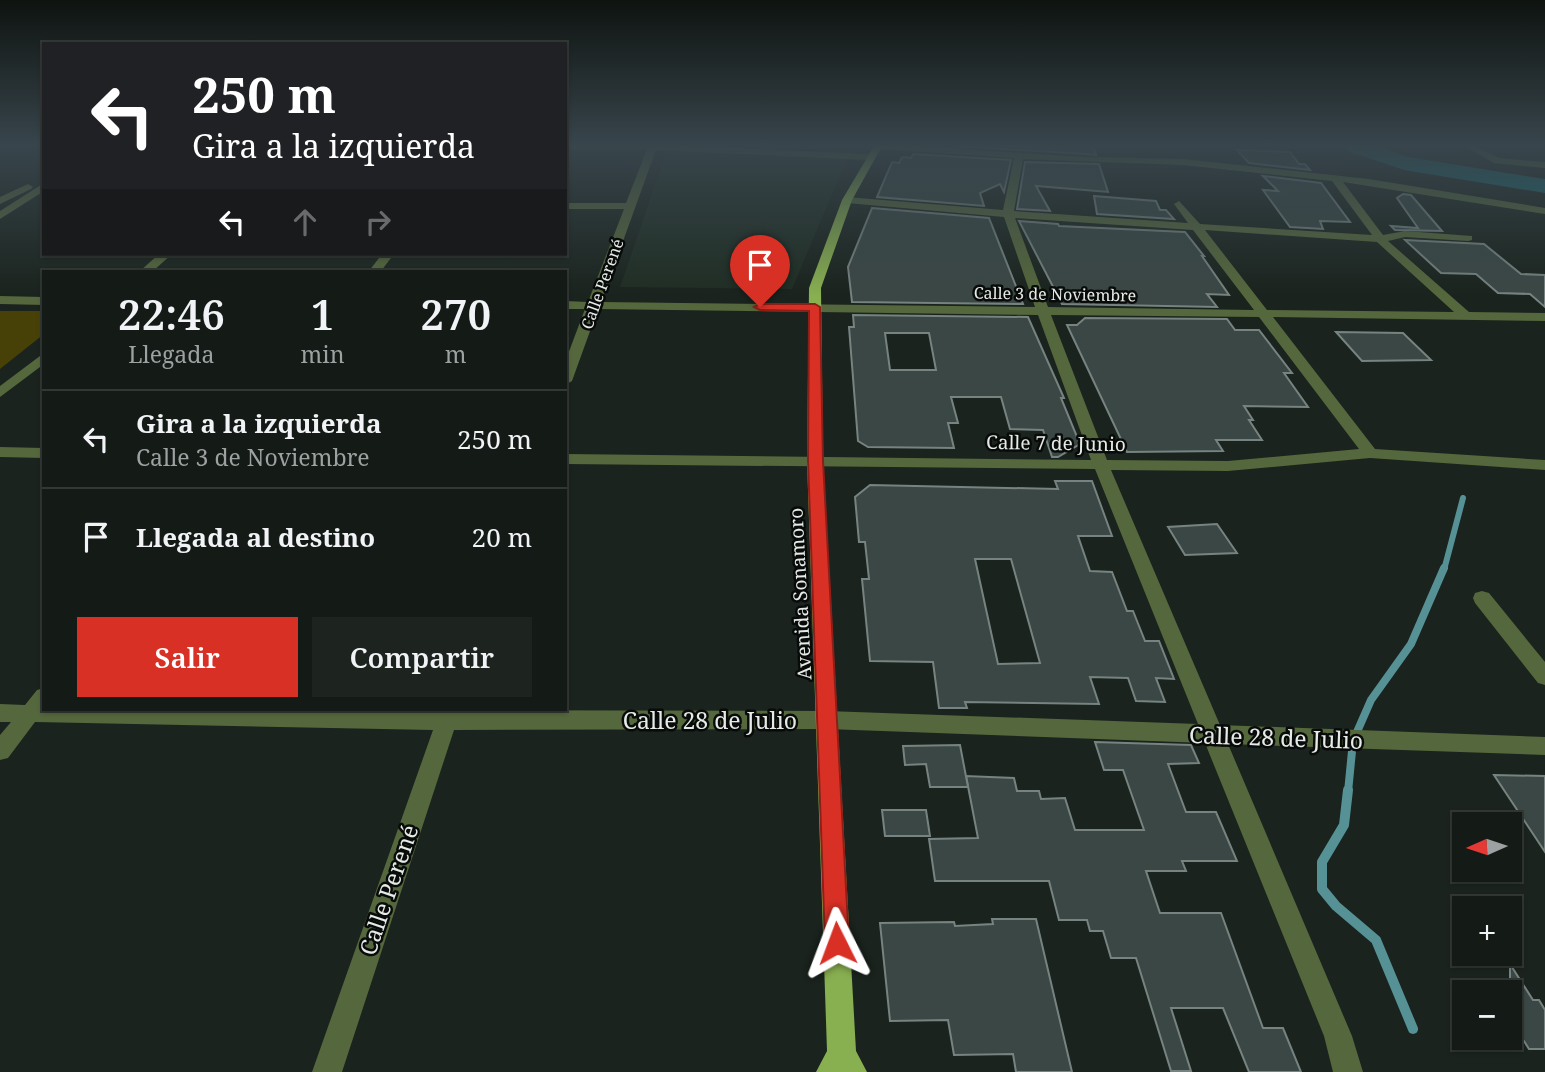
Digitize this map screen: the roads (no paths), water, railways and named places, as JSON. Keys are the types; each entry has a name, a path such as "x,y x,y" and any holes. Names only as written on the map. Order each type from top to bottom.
{"main road":[{"name":"Avenida Sonamoro","path":"842,1066 815,461 815,288 849,196"}],"street":[{"path":"0,216 31,196"},
{"name":"Calle Perené","path":"567,377 634,196"},
{"path":"1011,196 1008,214 1101,465 1338,1036 1348,1072"},
{"path":"1348,196 1380,239 1465,316"},
{"path":"1450,196 1545,211"},
{"path":"847,200 1008,214 1380,239 1405,234 1468,238"},
{"path":"0,203 42,204"},
{"path":"1178,204 1370,453"},
{"path":"567,206 630,206"},
{"path":"147,270 164,256"},
{"path":"376,270 386,256"},
{"path":"0,300 42,301"},
{"name":"Calle 3 de Noviembre","path":"567,305 1545,317"},
{"path":"0,393 42,359"},
{"path":"0,452 42,453"},
{"name":"Calle 7 de Junio","path":"567,458 1228,466 1370,453 1545,465"},
{"path":"1482,598 1545,677"},
{"path":"0,751 37,705"},
{"name":"Calle 28 de Julio","path":"0,713 37,705"},
{"name":"Calle 28 de Julio","path":"284,711 827,720 1545,747"},
{"name":"Calle Perené","path":"327,1072 449,715"}],"waterway":[{"path":"1444,570 1463,498"},
{"path":"1348,792 1353,741 1371,700 1411,644 1444,568"},
{"path":"1348,790 1344,825 1322,862 1322,889 1336,906 1376,940 1413,1029"}]}
